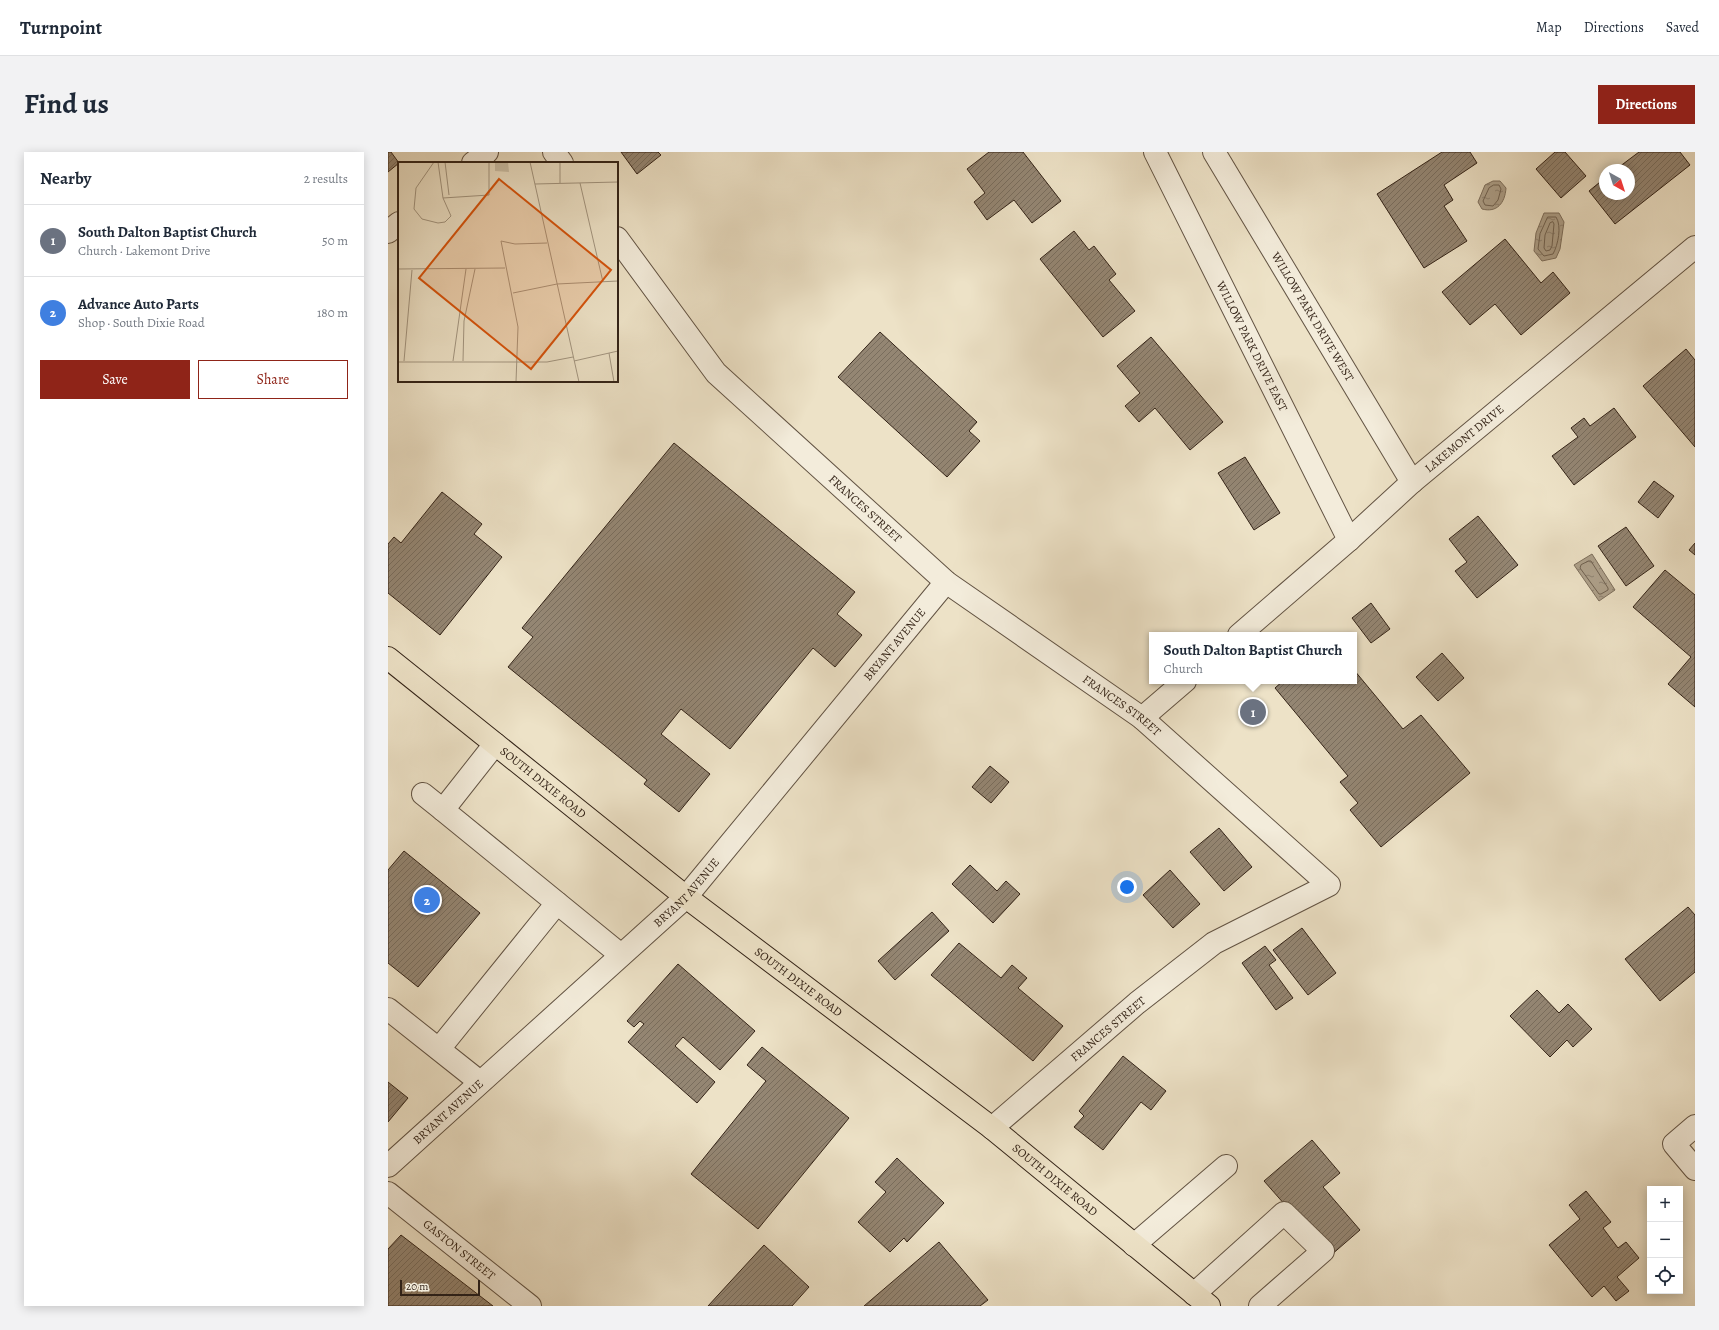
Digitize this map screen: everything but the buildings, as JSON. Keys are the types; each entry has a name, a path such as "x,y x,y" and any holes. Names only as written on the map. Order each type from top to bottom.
{"main road":[{"name":"SOUTH DIXIE ROAD","path":"388,658 686,897 992,1128 1202,1300"}],"street":[{"path":"474,162 487,152"},
{"path":"554,152 561,162"},
{"name":"WILLOW PARK DRIVE EAST","path":"1155,152 1349,540"},
{"name":"WILLOW PARK DRIVE WEST","path":"1214,152 1412,482"},
{"path":"388,232 398,224"},
{"name":"FRANCES STREET","path":"618,239 716,373 946,582 1142,718 1329,885 1214,943 1137,1003 992,1128"},
{"name":"LAKEMONT DRIVE","path":"1242,632 1349,540 1412,482 1695,247"},
{"name":"BRYANT AVENUE","path":"388,1166 686,897 946,582"},
{"path":"1142,718 1182,684"},
{"path":"443,810 495,744"},
{"path":"423,794 621,955"},
{"path":"439,1050 557,903"},
{"path":"388,1009 480,1082"},
{"path":"1695,1126 1674,1144 1695,1169"},
{"path":"1134,1245 1226,1166"},
{"name":"GASTON STREET","path":"388,1193 530,1306"},
{"path":"1202,1300 1284,1213 1323,1251 1260,1306"}],"water":[{"path":"1493,181 1500,181 1506,188 1504,198 1499,206 1492,210 1482,209 1478,202 1485,185"},
{"path":"1544,213 1559,213 1564,222 1560,249 1556,258 1542,261 1534,251 1536,233"},
{"path":"1592,554 1615,590 1599,601 1574,565"}],"place":[{"name":"South Dalton Baptist Church","path":"1253,712"},
{"name":"Advance Auto Parts","path":"427,900"}]}
